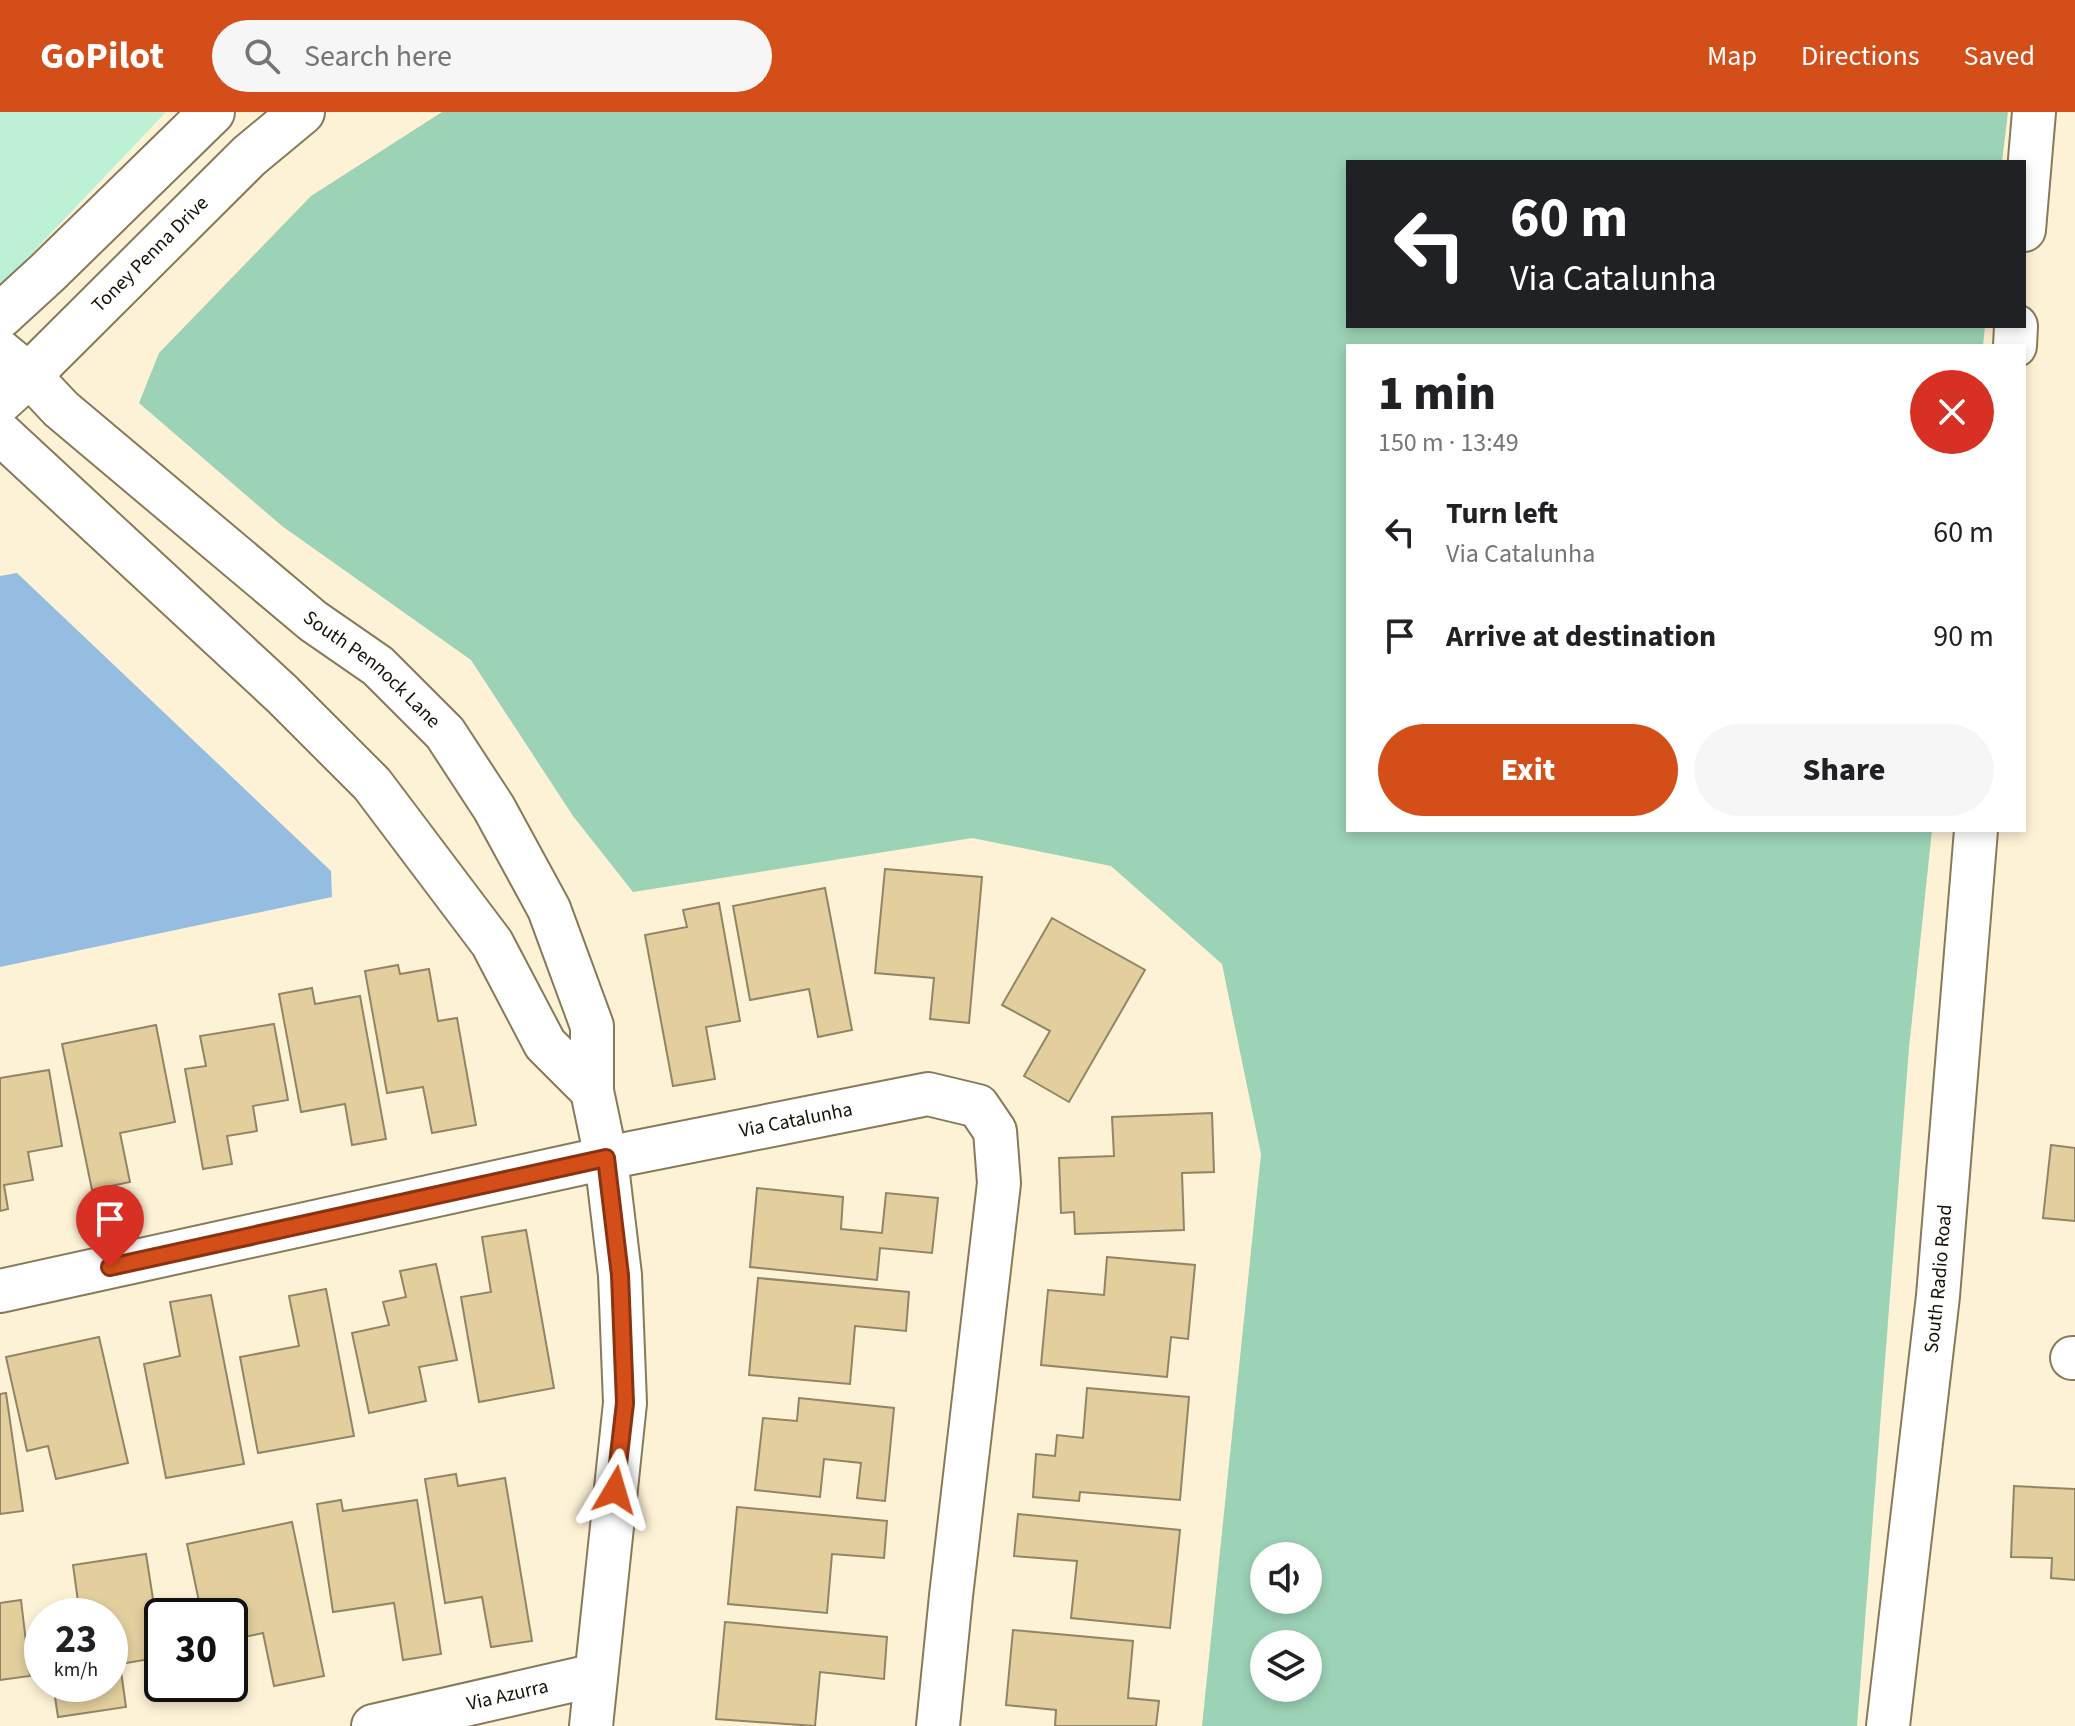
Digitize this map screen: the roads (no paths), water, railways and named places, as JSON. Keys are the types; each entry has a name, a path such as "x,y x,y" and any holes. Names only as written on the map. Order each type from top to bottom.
{"street":[{"path":"0,316 212,112"},
{"name":"Toney Penna Drive","path":"10,376 249,156 302,112"},
{"path":"2026,206 2034,112"},
{"name":"South Pennock Lane","path":"10,376 61,409 313,621 378,666 445,733 494,808 549,909 592,1026 592,1091 606,1158 620,1275 625,1403 591,1726"},
{"path":"0,433 282,694 372,784 492,943 545,1044 592,1091"},
{"name":"South Radio Road","path":"1888,1726 1938,1296 1976,832"},
{"name":"Via Catalunha","path":"0,1291 606,1158 928,1094 978,1106 995,1131 999,1183 938,1726"},
{"name":"Via Azurra","path":"373,1726 596,1675"}],"water":[{"path":"17,573 331,871 332,897 0,967 0,576"}]}
